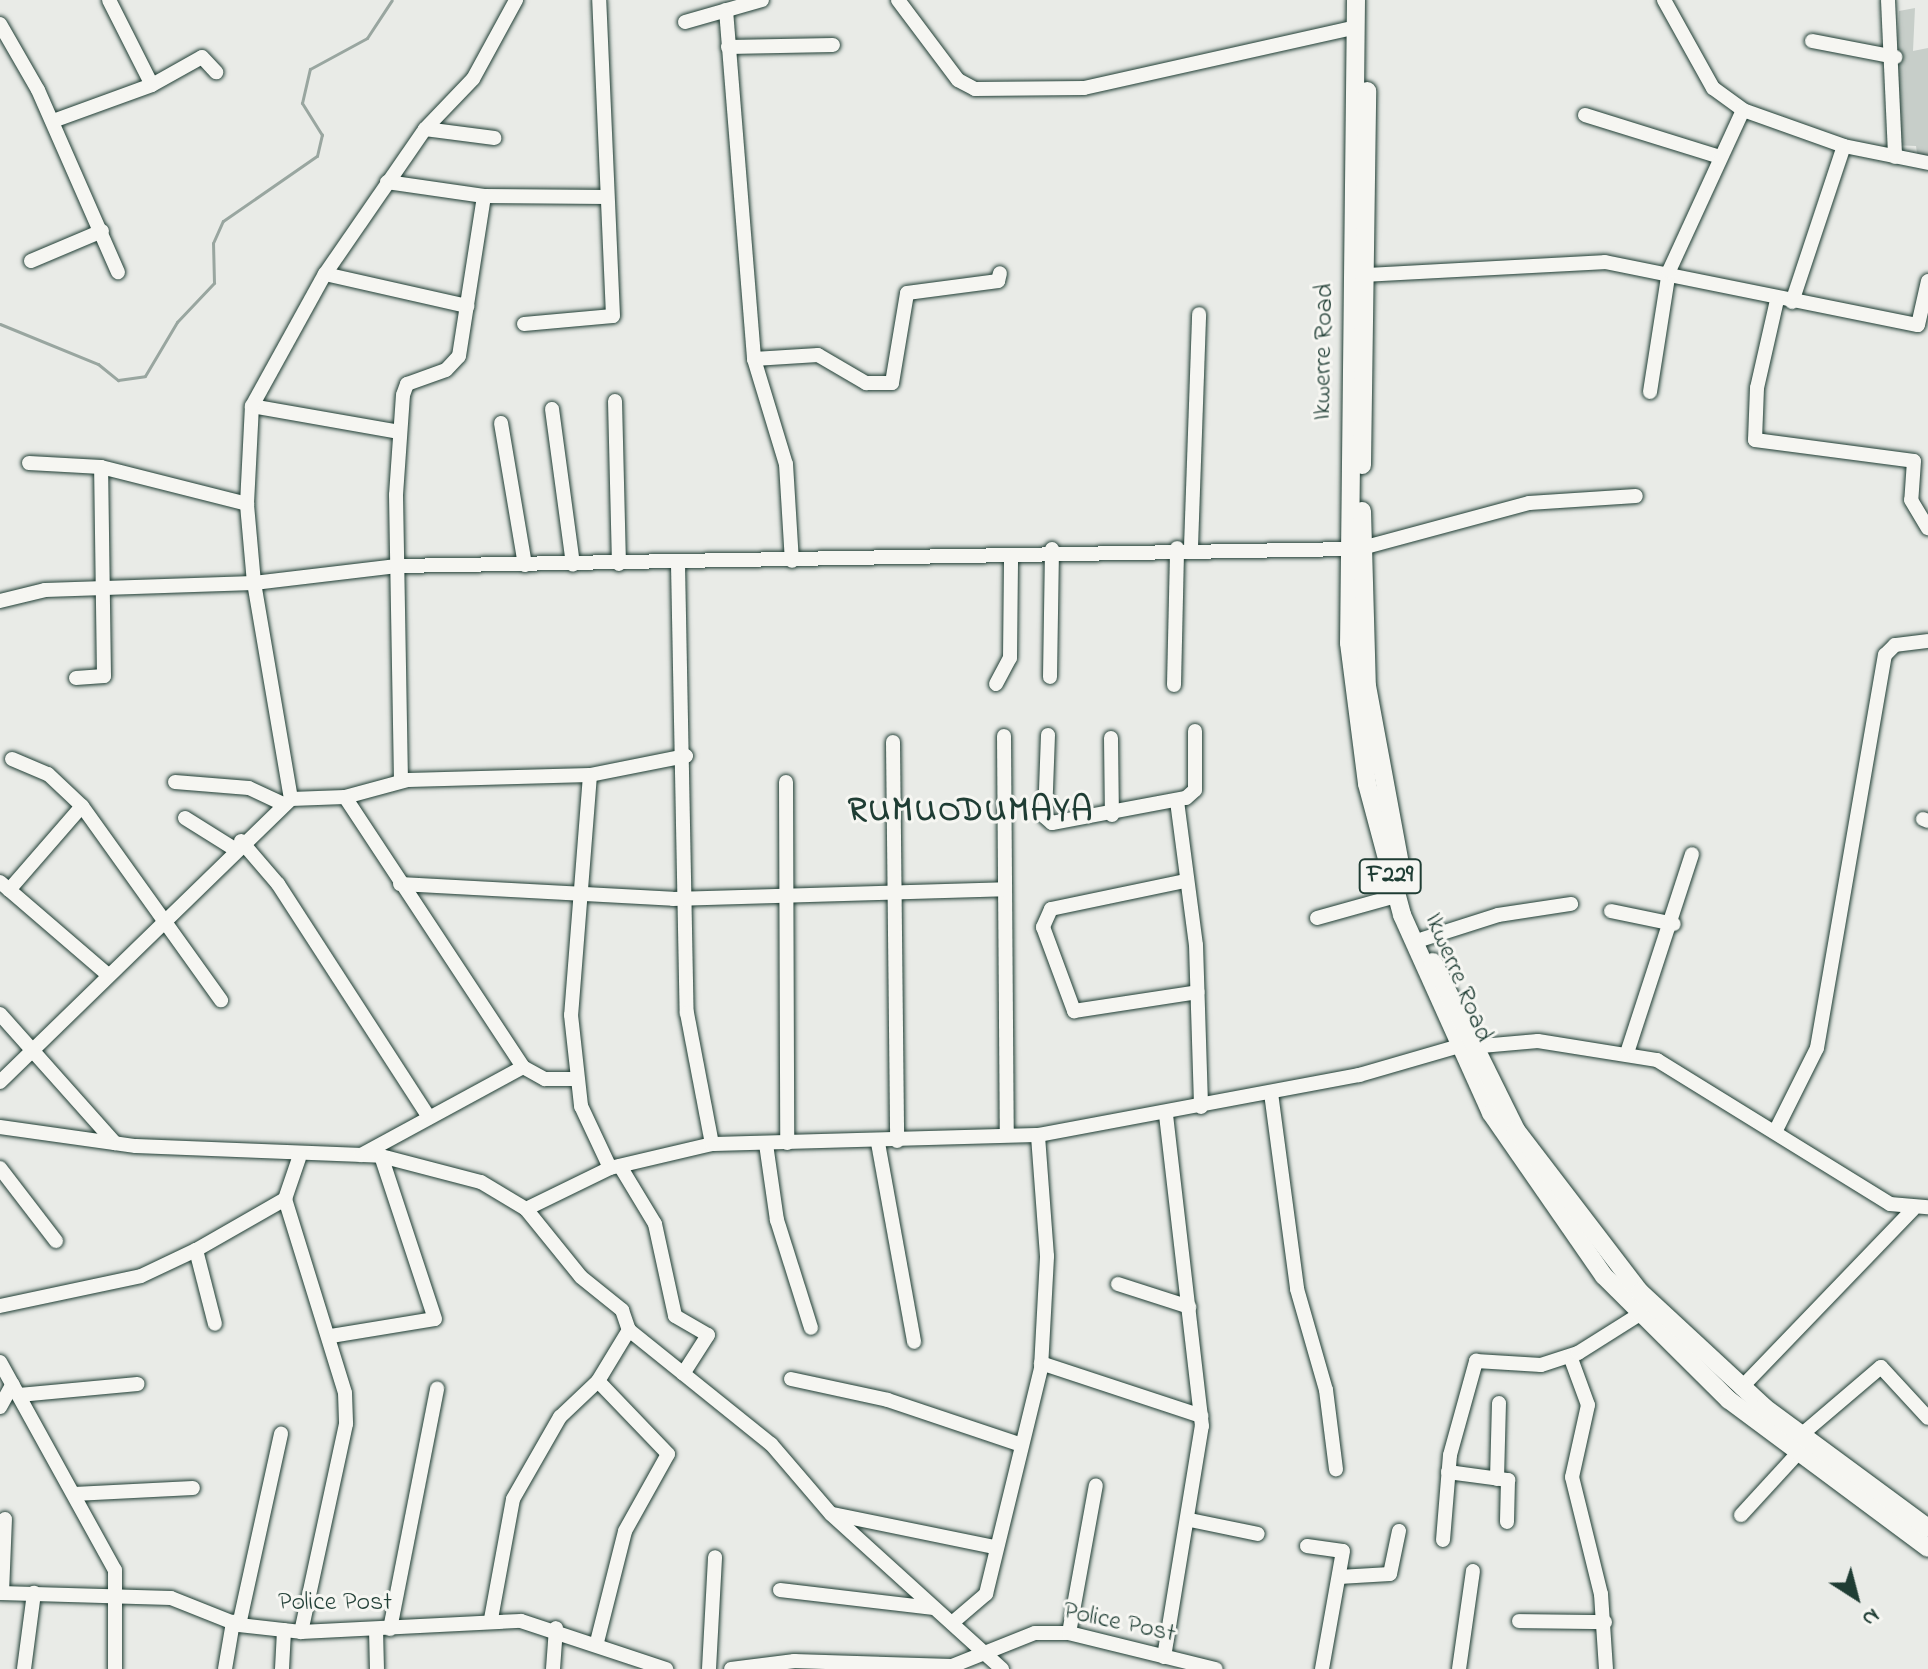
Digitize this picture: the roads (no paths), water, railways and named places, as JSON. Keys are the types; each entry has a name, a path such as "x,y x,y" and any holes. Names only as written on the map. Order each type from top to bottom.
{"main road":[{"name":"Ikwerre Road","path":"1356,0 1356,548 1352,692 1396,896 1463,1047 1525,1168 1640,1314 1729,1400 1800,1444 1928,1548"},
{"name":"F229","path":"1369,0 1365,275 1356,548 1372,728 1390,827 1423,939 1463,1047 1574,1214 1640,1292 1800,1444 1928,1528"}],"street":[{"path":"109,0 152,85"},
{"path":"287,802 254,583 247,504 252,406 325,274 425,129 473,79 516,0"},
{"path":"524,324 613,316 599,0"},
{"path":"685,22 762,0"},
{"path":"898,0 958,80 975,89 1084,88 1356,27"},
{"path":"1664,0 1713,88 1743,110 1844,146 1928,163"},
{"path":"1888,0 1895,57 1895,157"},
{"path":"726,10 754,359 786,464 792,561"},
{"path":"0,24 53,121 118,272"},
{"path":"1812,41 1895,57"},
{"path":"728,47 833,45"},
{"path":"53,121 152,85 202,57 216,72"},
{"path":"1650,392 1669,271 1743,110"},
{"path":"1585,115 1720,157"},
{"path":"425,129 494,138"},
{"path":"1844,146 1784,301 1757,388 1755,440 1921,463 1911,500 1928,528"},
{"path":"387,182 484,196 607,197"},
{"path":"401,781 397,566 400,432 407,384 446,370 459,356 484,196"},
{"path":"31,261 102,231"},
{"path":"1365,275 1551,262 1669,271 1784,301 1918,325 1928,281"},
{"path":"754,359 818,355 866,383 892,383 907,293 998,281 1000,273"},
{"path":"325,274 467,306"},
{"path":"1174,685 1199,314"},
{"path":"615,401 619,564"},
{"path":"252,406 400,432"},
{"path":"552,409 573,565"},
{"path":"501,423 525,565"},
{"path":"29,463 101,467 247,504"},
{"path":"76,678 104,676 101,467"},
{"path":"0,601 101,587 254,583 397,566 1011,557 1052,549 1356,548 1529,503 1636,496"},
{"path":"1050,677 1052,549"},
{"path":"996,684 1010,658 1011,557"},
{"path":"678,564 676,679 686,756 687,1013 712,1144"},
{"path":"1775,1132 1817,1048 1885,655 1895,645 1928,641"},
{"path":"1048,735 1047,821 1112,815 1177,801 1195,790 1195,731"},
{"path":"1004,736 1007,1135"},
{"path":"1111,738 1112,815"},
{"path":"893,742 897,1141"},
{"path":"175,782 249,788 287,802 345,797 401,781 590,775 686,756"},
{"path":"12,759 48,774 82,806 167,916 221,1000"},
{"path":"590,775 578,896 574,1079 615,1167 655,1224 675,1316 708,1335 683,1374"},
{"path":"786,782 787,1143"},
{"path":"345,797 523,1067 545,1079 574,1079"},
{"path":"1177,801 1198,992 1201,1107"},
{"path":"0,1082 237,844 287,802"},
{"path":"82,806 5,886 108,975"},
{"path":"185,818 237,844 278,884 429,1117"},
{"path":"1628,1050 1674,924 1692,854"},
{"path":"1185,881 1051,909 1043,927 1074,1011 1198,992"},
{"path":"400,884 578,896 686,899 1005,889"},
{"path":"1317,918 1396,896"},
{"path":"1423,939 1498,915 1571,904"},
{"path":"1611,911 1674,924"},
{"path":"0,1014 115,1143"},
{"path":"526,1209 615,1167 712,1144 878,1143 1038,1135 1271,1093 1463,1047 1538,1041 1628,1050 1702,1082 1890,1204 1920,1208"},
{"path":"352,1160 523,1067"},
{"path":"1271,1093 1297,1289 1326,1390 1336,1469"},
{"path":"1164,1657 1190,1520 1201,1416 1166,1114"},
{"path":"0,1127 115,1143 299,1158 352,1160 381,1156 456,1173 526,1209 581,1277 622,1310 629,1330 771,1444 831,1514 1002,1669"},
{"path":"952,1623 982,1602 1041,1363 1047,1269 1038,1135"},
{"path":"878,1143 914,1342"},
{"path":"766,1144 777,1220 811,1328"},
{"path":"331,1336 435,1319 381,1156"},
{"path":"299,1158 285,1199 331,1336 346,1424 301,1632"},
{"path":"0,1168 56,1241"},
{"path":"0,1306 141,1276 196,1250 285,1199"},
{"path":"1741,1388 1920,1208"},
{"path":"196,1250 215,1324"},
{"path":"1118,1284 1189,1307"},
{"path":"1443,1540 1448,1472 1476,1361 1541,1365 1570,1356 1640,1314"},
{"path":"491,1619 513,1499 560,1417 598,1381 629,1330"},
{"path":"1570,1356 1589,1419 1572,1477 1605,1622 1606,1669"},
{"path":"0,1362 104,1545 119,1593 115,1669"},
{"path":"1041,1363 1201,1416"},
{"path":"1741,1515 1800,1444 1881,1367 1928,1418"},
{"path":"791,1379 888,1400 1019,1444"},
{"path":"597,1642 625,1531 668,1454 598,1381"},
{"path":"0,1407 16,1389 137,1384"},
{"path":"377,1669 383,1629 437,1389"},
{"path":"1497,1479 1499,1403"},
{"path":"225,1669 281,1434"},
{"path":"1448,1472 1508,1480 1507,1522"},
{"path":"1069,1633 1096,1485"},
{"path":"74,1494 193,1488"},
{"path":"831,1514 994,1547"},
{"path":"1,1593 5,1519"},
{"path":"1190,1520 1258,1534"},
{"path":"1339,1577 1390,1574 1399,1531"},
{"path":"1307,1546 1343,1551 1322,1669"},
{"path":"709,1669 715,1557"},
{"path":"1459,1669 1473,1571"},
{"path":"780,1590 936,1608"},
{"name":"Police Post","path":"1,1593 119,1593 171,1598 236,1623 301,1632 383,1629 491,1619 556,1628 660,1668"},
{"path":"24,1669 34,1593"},
{"path":"1519,1621 1605,1622"},
{"path":"553,1669 556,1628"},
{"path":"282,1669 284,1630"},
{"name":"Police Post","path":"741,1668 952,1668 1035,1633 1069,1633 1207,1668"}],"waterway":[{"path":"0,324 98,364 118,380 145,376 177,322 214,283 213,243 223,221 317,156 322,135 302,103 310,69 367,38 392,0"}],"district":[{"name":"RUMUODUMAYA","path":"971,813"}]}
